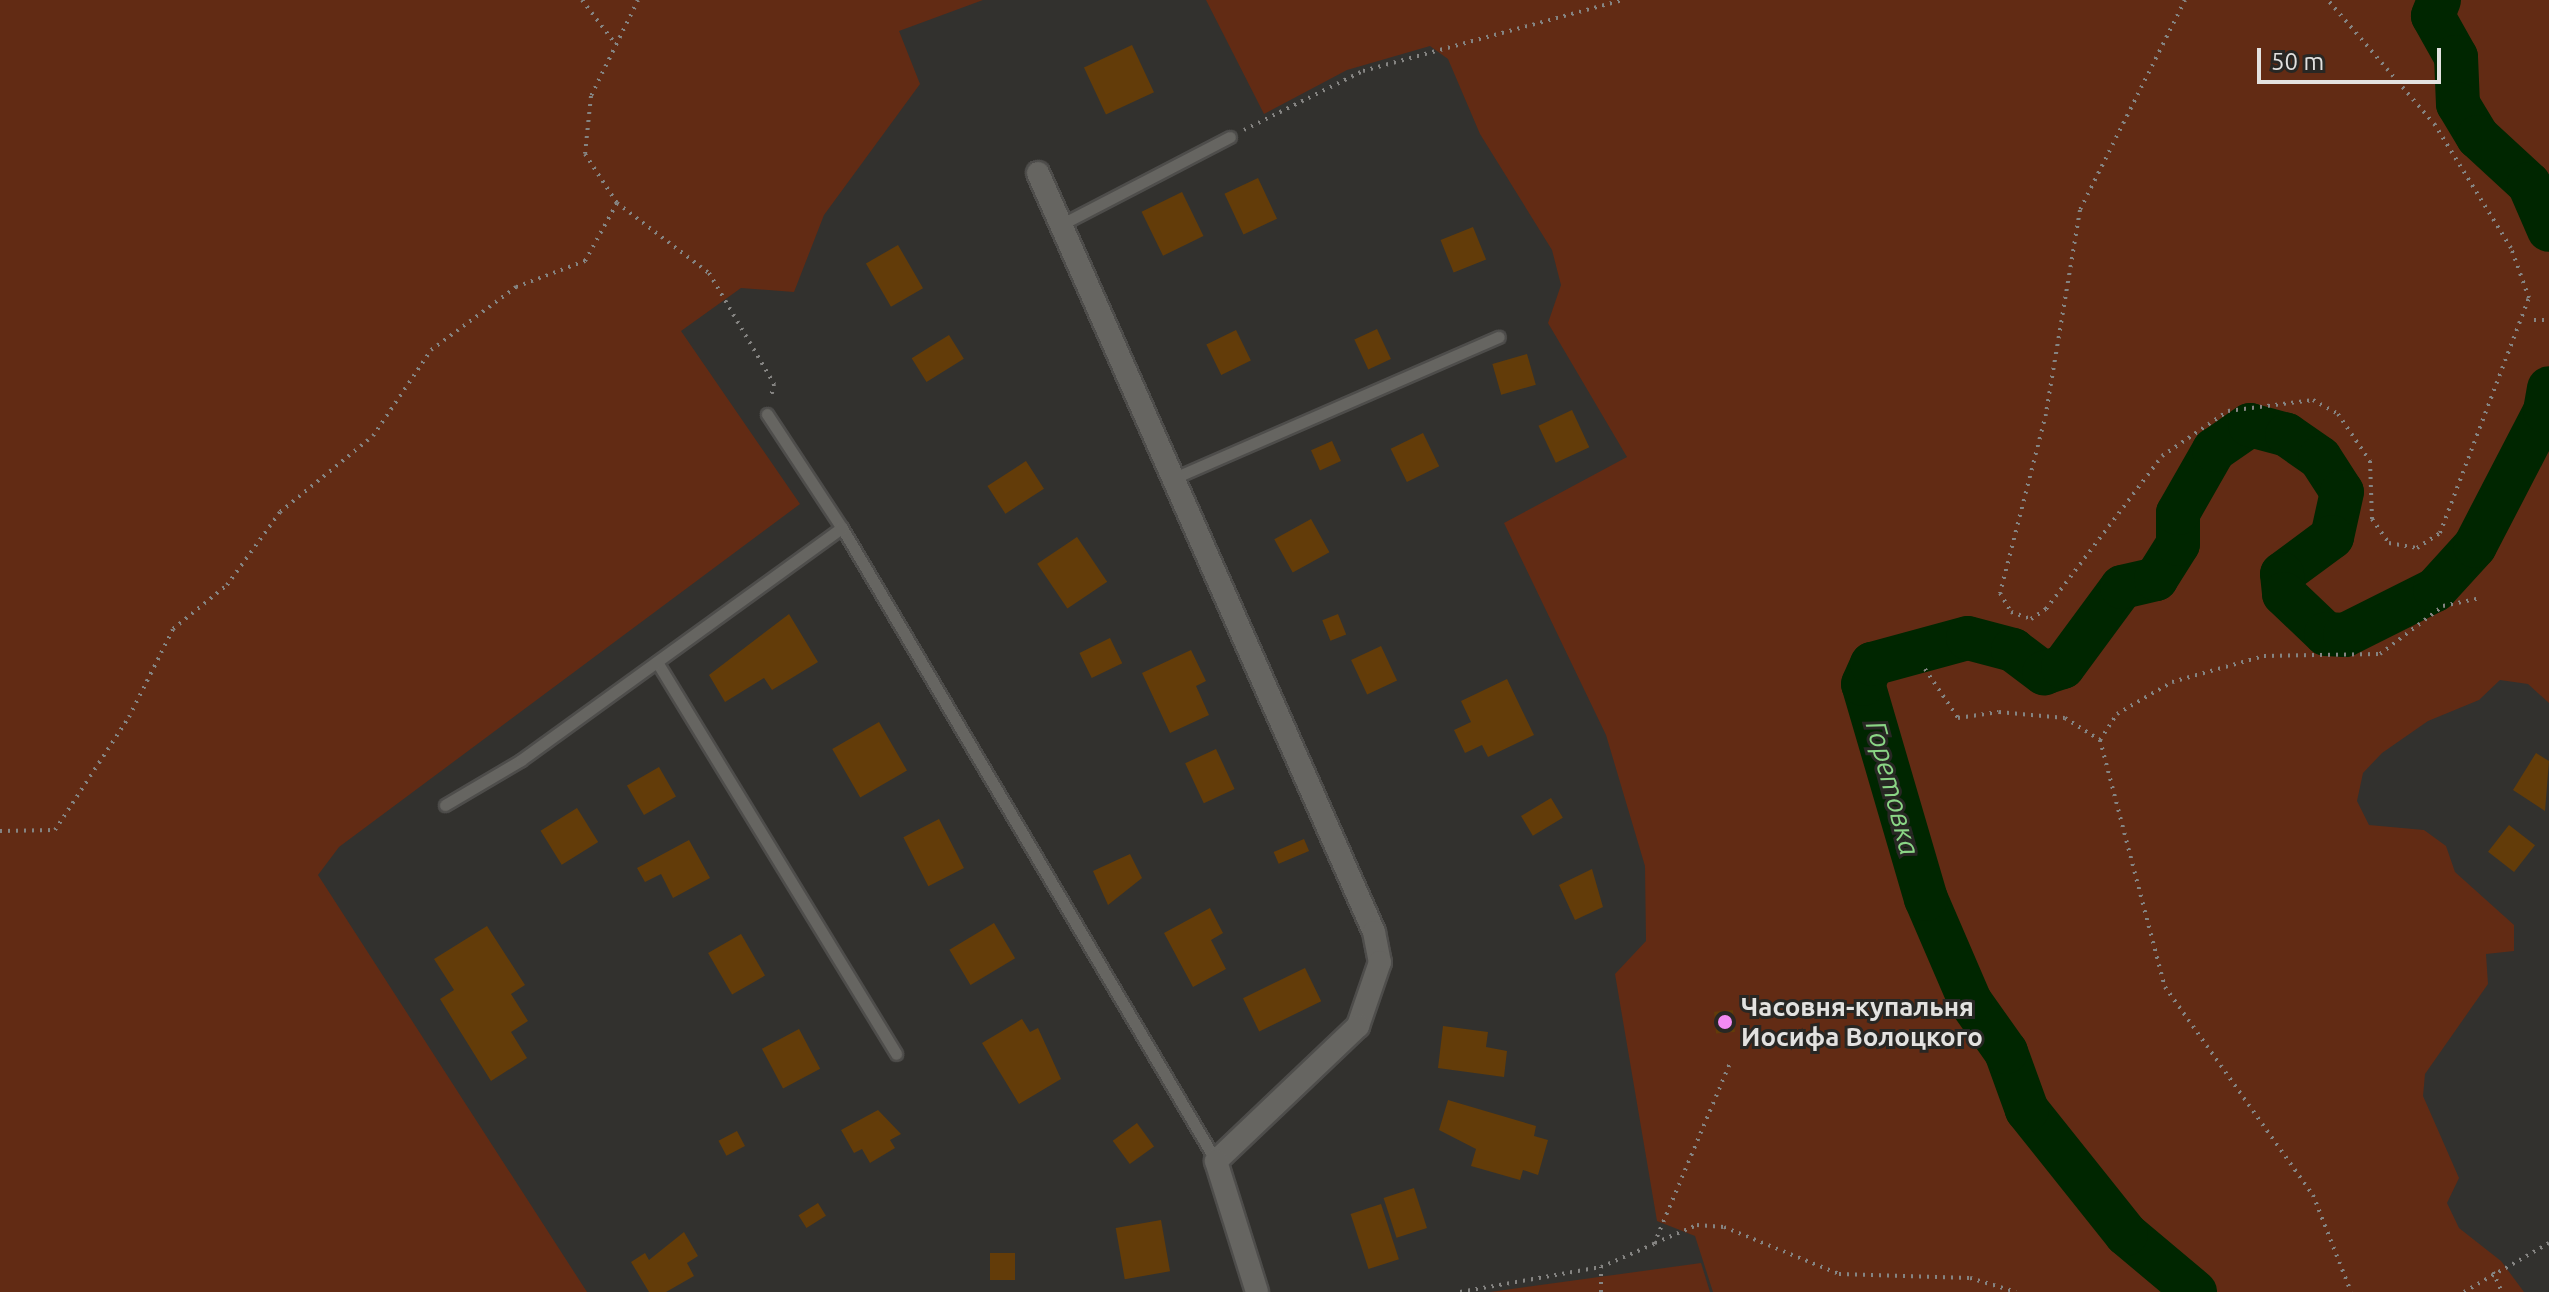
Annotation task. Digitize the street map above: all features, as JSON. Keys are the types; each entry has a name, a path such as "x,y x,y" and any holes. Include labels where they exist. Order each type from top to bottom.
{"street":[{"path":"1038,173 1353,874 1380,962 1372,999 1337,1053 1216,1161 1257,1292"}],"lane":[{"path":"1062,224 1230,137"},
{"path":"1174,478 1499,337"},
{"path":"767,414 842,528 1216,1161"},
{"path":"445,805 657,662 842,528"},
{"path":"657,662 896,1054"}],"path":[{"path":"582,0 614,42"},
{"path":"638,0 614,42 591,96 585,154 617,203 709,273 774,384 767,414"},
{"path":"1230,137 1363,71 1623,0"},
{"path":"2185,0 2080,210 2046,414 2000,593 2011,612 2031,619 2046,609 2162,456 2228,411 2313,400 2338,414 2370,461 2372,519 2389,543 2417,548 2440,533 2529,298 2511,248 2435,125 2328,0"},
{"path":"0,831 55,830 129,717 173,629 227,585 280,512 373,436 431,350 516,287 585,261 617,203"},
{"path":"2534,320 2549,320"},
{"path":"2100,740 2117,714 2172,682 2264,656 2380,654 2443,606 2481,598"},
{"path":"1925,669 1958,718 1999,712 2065,718 2100,740 2165,987 2313,1195 2351,1292"},
{"path":"1654,1244 1730,1063"},
{"path":"1460,1292 1601,1267 1697,1225 1724,1227 1839,1274 1970,1278 2016,1292"},
{"path":"2464,1292 2493,1272 2549,1243"},
{"path":"1601,1267 1601,1292"},
{"path":"2493,1272 2502,1292"}],"shaded area":[{"path":"0,0 983,0 899,31 920,84 824,215 794,292 741,288 681,331 800,504 339,847 318,875 587,1292 0,1292"},
{"path":"1206,0 2549,0 2549,703 2528,684 2500,680 2479,700 2428,721 2382,753 2363,773 2357,801 2369,825 2424,830 2446,846 2455,872 2514,925 2514,951 2486,954 2488,984 2425,1074 2423,1096 2459,1178 2447,1203 2459,1228 2501,1261 2524,1292 1713,1292 1695,1236 1657,1221 1615,974 1646,941 1645,866 1606,735 1504,523 1627,457 1548,323 1561,285 1552,250 1480,134 1448,59 1430,46 1347,70 1264,114"},
{"path":"1701,1263 1710,1292 1490,1292"}],"building":[{"path":"1132,45 1154,92 1106,115 1084,67"},
{"path":"1258,178 1277,219 1243,234 1224,194"},
{"path":"1182,192 1203,236 1163,256 1142,212"},
{"path":"1473,227 1486,259 1454,273 1441,240"},
{"path":"898,245 923,288 891,307 866,264"},
{"path":"1377,329 1391,359 1368,369 1354,340"},
{"path":"1236,330 1251,361 1221,375 1206,344"},
{"path":"949,335 964,359 927,382 912,358"},
{"path":"1527,354 1536,385 1501,395 1492,364"},
{"path":"1572,410 1589,447 1556,463 1538,426"},
{"path":"1423,433 1439,466 1407,482 1391,449"},
{"path":"1332,441 1341,461 1320,470 1311,450"},
{"path":"1026,461 1044,489 1005,514 987,486"},
{"path":"1311,519 1329,552 1293,573 1274,539"},
{"path":"1077,537 1107,582 1067,609 1037,564"},
{"path":"789,614 818,662 772,690 764,678 725,702 709,675"},
{"path":"1338,614 1346,634 1330,641 1322,620"},
{"path":"1110,638 1122,663 1092,678 1079,653"},
{"path":"1381,646 1397,680 1367,694 1351,660"},
{"path":"1191,650 1206,681 1196,686 1209,715 1170,733 1142,673"},
{"path":"1507,679 1534,735 1488,757 1482,745 1465,753 1454,730 1471,722 1461,701"},
{"path":"879,722 907,770 860,797 832,749"},
{"path":"1216,749 1235,789 1204,803 1185,763"},
{"path":"2536,753 2549,761 2545,811 2513,790"},
{"path":"659,767 676,796 644,815 627,786"},
{"path":"1551,798 1563,818 1533,836 1521,816"},
{"path":"577,808 598,842 562,865 541,831"},
{"path":"939,819 964,868 928,886 903,837"},
{"path":"2509,825 2535,845 2514,872 2488,852"},
{"path":"1304,839 1309,851 1279,864 1274,852"},
{"path":"689,840 710,878 673,898 661,874 645,882 637,868"},
{"path":"1130,854 1142,878 1108,905 1093,871"},
{"path":"1592,869 1603,907 1575,920 1559,885"},
{"path":"1210,908 1223,933 1211,940 1226,969 1193,987 1164,933"},
{"path":"994,923 1015,958 971,985 949,950"},
{"path":"487,926 525,985 511,994 528,1021 511,1032 527,1058 491,1081 440,999 454,990 434,959"},
{"path":"741,934 765,976 732,995 708,953"},
{"path":"1305,968 1321,1001 1259,1032 1243,998"},
{"name":"Часовня-купальня Иосифа Волоцкого","path":"1733,1010 1735,1032 1716,1034 1714,1012"},
{"path":"1022,1019 1030,1032 1038,1028 1061,1079 1019,1104 982,1043"},
{"path":"1443,1026 1488,1032 1486,1047 1507,1051 1504,1077 1438,1068"},
{"path":"799,1029 820,1069 783,1088 762,1049"},
{"path":"1448,1100 1536,1126 1534,1136 1548,1140 1538,1175 1523,1170 1520,1180 1471,1166 1476,1149 1439,1130"},
{"path":"878,1110 901,1134 890,1140 895,1148 870,1163 862,1149 854,1153 841,1130"},
{"path":"1137,1123 1154,1146 1130,1164 1113,1141"},
{"path":"737,1131 745,1146 726,1156 718,1141"},
{"path":"1414,1188 1427,1228 1397,1238 1384,1198"},
{"path":"818,1203 826,1216 806,1228 798,1215"},
{"path":"1381,1204 1399,1259 1368,1269 1351,1214"},
{"path":"1161,1220 1170,1271 1125,1279 1116,1228"},
{"path":"684,1232 698,1256 687,1263 694,1276 666,1292 649,1292 631,1262 645,1253 649,1260"},
{"path":"990,1253 1015,1253 1015,1280 990,1280"}],"waterway":[{"name":"Горетовка","path":"2439,0 2433,16 2456,57 2458,104 2478,137 2529,184 2549,230"},
{"name":"Горетовка","path":"2195,1292 2126,1234 2027,1110 2006,1052 1970,1001 1926,899 1863,684 1872,664 1968,638 2013,650 2044,673 2063,667 2122,587 2156,579 2178,544 2178,513 2214,450 2250,425 2287,435 2320,458 2342,492 2332,537 2282,574 2284,594 2326,634 2345,635 2435,590 2475,546 2545,411 2549,388"}],"place":[{"name":"Часовня-купальня Иосифа Волоцкого","path":"1725,1022"}]}
